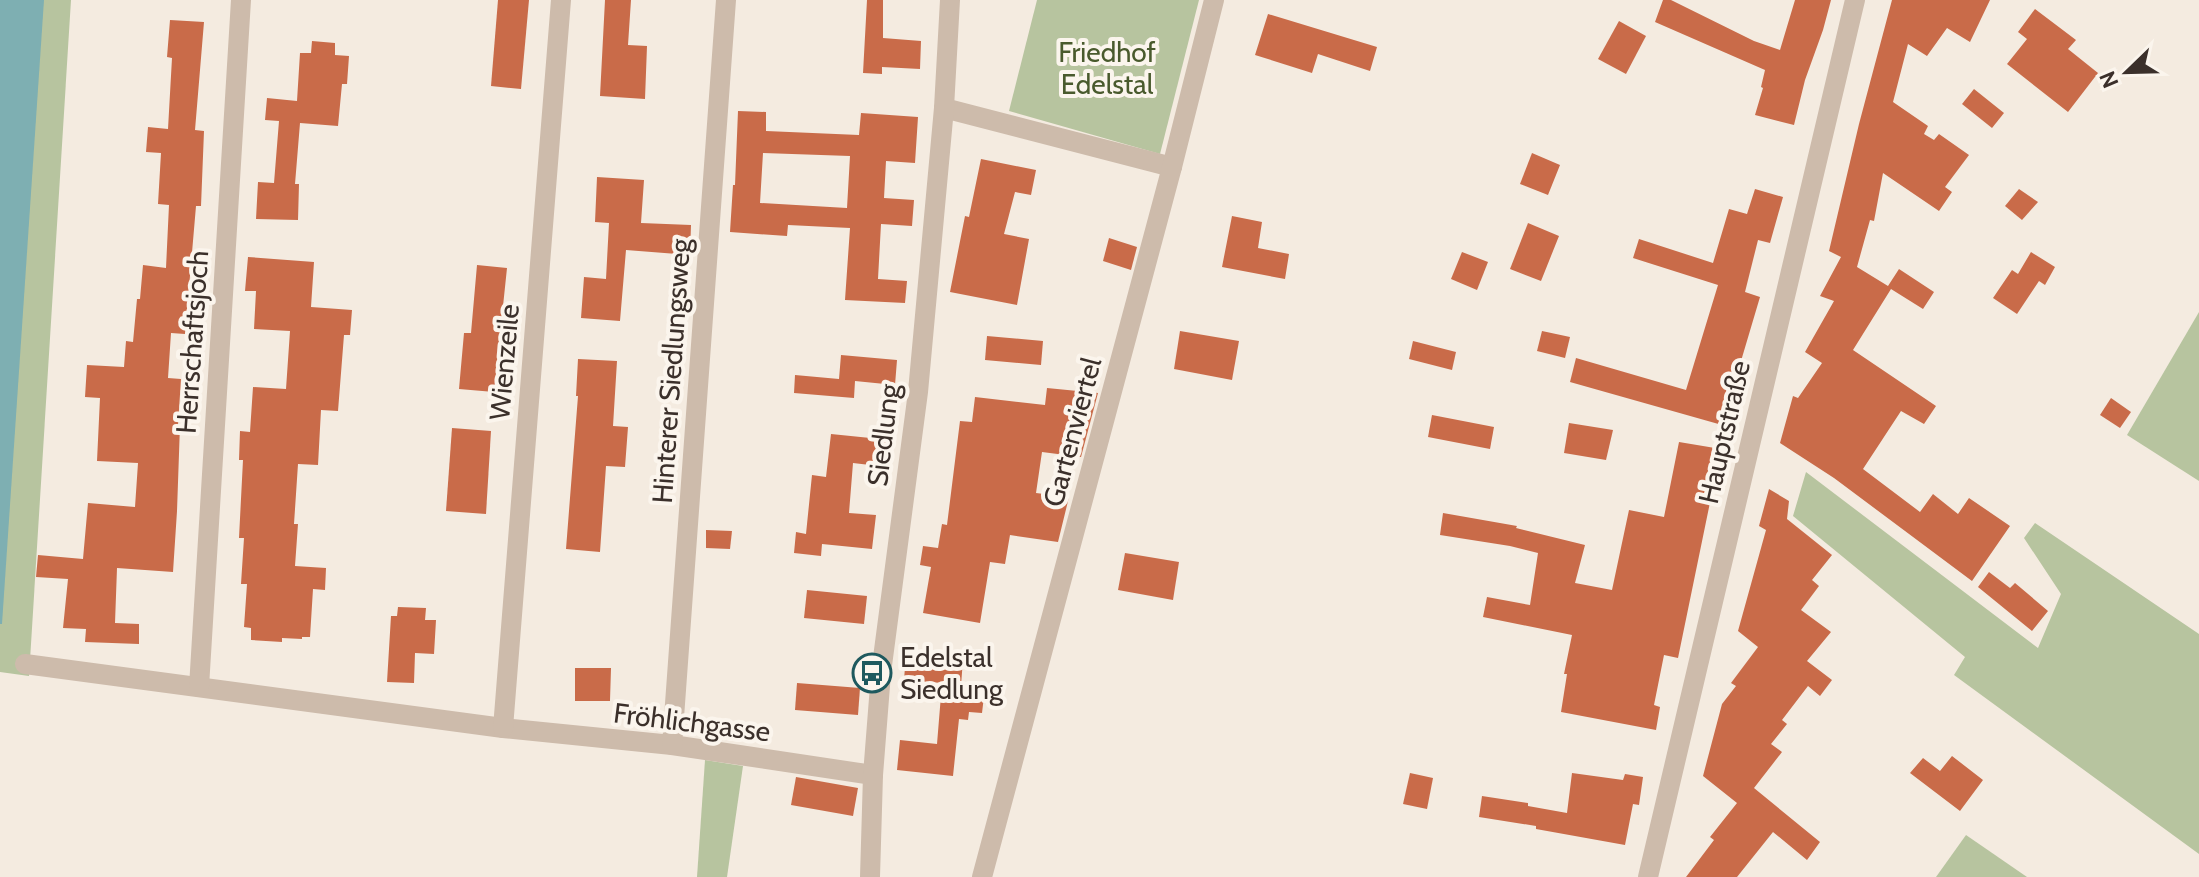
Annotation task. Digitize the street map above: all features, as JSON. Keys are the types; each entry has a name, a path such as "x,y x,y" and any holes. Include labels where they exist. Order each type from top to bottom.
{"street":[{"name":"Herrschaftsjoch","path":"199,687 241,0"},
{"name":"Wienzeile","path":"503,728 561,0"},
{"name":"Hinterer Siedlungsweg","path":"672,745 726,0"},
{"name":"Siedlung","path":"870,877 873,775 881,673 918,392 944,108 950,0"},
{"name":"Gartenviertel","path":"982,877 1214,0"},
{"name":"Hauptstraße","path":"1648,877 1855,0"},
{"path":"944,108 1172,167"},
{"name":"Fröhlichgasse","path":"25,664 503,728 672,745 873,775"}],"green space":[{"path":"0,0 71,0 29,676 0,672"},
{"name":"Friedhof Edelstal","path":"1037,0 1199,0 1160,154 1009,111"},
{"path":"2199,312 2199,481 2127,435"},
{"path":"1806,472 2038,648 2061,594 2024,538 2035,523 2199,634 2199,854 1954,675 1965,657 1793,516"},
{"path":"705,760 743,766 727,877 697,877"},
{"path":"1966,835 2027,877 1936,877"}],"water":[{"path":"0,0 44,0 2,624 0,624"}],"building":[{"path":"498,0 529,0 521,89 491,86"},
{"path":"605,0 631,0 628,45 647,46 645,99 600,96"},
{"path":"867,0 883,0 883,38 921,41 920,69 882,67 882,74 863,73"},
{"path":"1663,0 1671,0 1754,41 1780,50 1795,0 1831,0 1794,125 1755,115 1765,70 1655,22"},
{"path":"1892,0 1990,0 1970,42 1947,28 1927,56 1908,44 1893,102 1928,126 1924,134 1934,140 1939,134 1969,155 1945,187 1952,192 1939,211 1883,173 1874,221 1870,220 1857,267 1888,286 1899,269 1934,292 1923,309 1891,289 1853,350 1936,406 1924,424 1901,411 1863,469 1920,512 1933,494 1958,514 1969,498 2010,526 1972,581 1834,478 1780,443 1793,396 1798,398 1822,363 1805,352 1834,301 1820,296 1841,257 1829,251"},
{"path":"2035,9 2076,40 2068,49 2098,73 2068,112 2007,64 2027,39 2018,32"},
{"path":"1268,14 1377,47 1370,71 1318,54 1312,73 1255,55"},
{"path":"170,20 204,22 195,130 204,131 201,206 196,206 185,334 171,333 168,378 181,379 173,572 117,568 115,623 139,624 139,644 85,642 86,629 63,628 68,579 36,577 38,555 83,559 88,503 135,507 138,463 97,461 100,398 85,397 87,365 124,367 126,341 133,342 143,265 166,268 169,205 158,204 161,153 146,152 148,127 168,129 172,58 167,57"},
{"path":"1619,21 1646,36 1626,74 1598,59"},
{"path":"312,41 335,43 335,55 349,56 347,84 342,84 338,126 300,123 295,184 299,184 298,220 256,219 258,182 274,183 279,121 265,120 267,98 297,101 300,53 311,53"},
{"path":"1974,89 2004,113 1992,128 1962,104"},
{"path":"738,111 766,112 766,131 859,135 861,113 918,117 915,163 886,161 884,198 914,200 912,226 881,224 878,279 907,281 905,303 845,300 850,228 788,225 787,236 730,232","holes":["763,153 850,156 847,208 760,203"]},
{"path":"1532,153 1560,165 1548,195 1520,184"},
{"path":"981,159 1036,170 1031,195 1015,192 1004,234 1029,239 1017,305 950,292 965,216 969,217"},
{"path":"597,177 644,180 641,223 691,225 690,255 626,250 620,321 581,318 584,277 606,279 609,223 595,222"},
{"path":"1755,189 1783,197 1770,243 1758,240 1745,292 1760,297 1722,425 1570,382 1576,358 1686,390 1718,285 1633,258 1639,239 1713,263 1729,209 1747,214"},
{"path":"2019,189 2038,202 2022,220 2005,206"},
{"path":"1232,216 1262,222 1258,248 1289,254 1285,279 1222,267"},
{"path":"1528,223 1559,236 1541,281 1510,269"},
{"path":"1109,238 1137,247 1131,270 1103,261"},
{"path":"1462,252 1488,262 1477,290 1451,279"},
{"path":"2031,252 2055,267 2045,285 2039,281 2017,314 1993,298 2012,270 2018,274"},
{"path":"248,257 314,262 311,307 352,310 350,335 344,335 338,411 321,410 318,465 298,464 295,566 326,568 325,590 313,589 310,637 282,638 282,642 251,640 251,628 244,627 247,584 241,584 244,538 239,538 243,460 239,460 240,431 250,432 253,387 286,389 290,331 254,329 256,291 245,291"},
{"path":"477,265 507,268 494,392 459,389 464,333 471,333"},
{"path":"1180,331 1239,341 1232,380 1174,369"},
{"path":"1542,331 1570,337 1565,358 1537,351"},
{"path":"987,336 1043,341 1041,365 985,360"},
{"path":"1413,341 1456,352 1452,370 1409,359"},
{"path":"841,355 897,360 895,385 855,381 854,398 794,393 795,375 839,379"},
{"path":"578,359 617,361 613,426 628,427 625,467 606,466 600,552 566,549"},
{"path":"1047,388 1098,393 1081,457 1042,452 1036,493 1069,497 1058,542 1010,535 1005,564 990,562 980,623 923,613 931,567 920,565 923,546 938,548 942,524 947,525 960,421 972,422 975,397 1045,405"},
{"path":"2111,398 2131,412 2120,428 2100,415"},
{"path":"1432,415 1494,427 1490,449 1428,437"},
{"path":"1569,423 1613,430 1606,460 1564,453"},
{"path":"452,428 491,431 486,514 446,511"},
{"path":"831,434 890,440 887,467 853,463 849,513 876,515 872,549 822,544 821,556 794,553 796,532 806,534 812,475 826,477"},
{"path":"1679,442 1721,449 1678,658 1664,655 1654,705 1660,707 1656,730 1561,712 1567,674 1564,674 1572,635 1483,617 1487,597 1530,605 1538,553 1440,535 1443,513 1517,526 1585,545 1575,583 1612,590 1629,510 1664,517"},
{"path":"1769,489 1789,501 1787,519 1832,555 1812,580 1819,586 1801,610 1831,632 1807,661 1832,680 1820,696 1808,686 1782,720 1787,724 1771,744 1782,752 1754,788 1820,842 1807,860 1773,832 1737,877 1686,877 1714,840 1710,837 1737,803 1703,776 1722,704 1736,686 1731,683 1758,647 1738,631 1766,530 1759,526"},
{"path":"706,530 732,531 730,549 706,548"},
{"path":"1125,553 1179,562 1173,600 1118,590"},
{"path":"1989,572 2010,588 2015,583 2048,611 2032,631 1978,587"},
{"path":"807,590 867,596 864,624 804,618"},
{"path":"398,607 426,608 425,620 436,620 434,654 415,653 414,683 387,682 391,616 397,616"},
{"path":"906,654 963,659 961,686 985,688 982,713 969,712 968,720 959,719 953,776 897,770 900,740 937,744 942,683 904,680"},
{"path":"575,668 611,668 610,701 575,701"},
{"path":"797,683 860,688 858,715 795,710"},
{"path":"1952,756 1983,780 1960,811 1910,773 1923,758 1940,771"},
{"path":"1410,773 1433,778 1427,809 1403,804"},
{"path":"1572,773 1623,780 1625,774 1643,777 1639,805 1633,804 1625,845 1479,817 1482,796 1567,813"},
{"path":"796,777 858,788 853,816 791,805"}],"place":[{"name":"Edelstal Siedlung","path":"872,673"}]}
